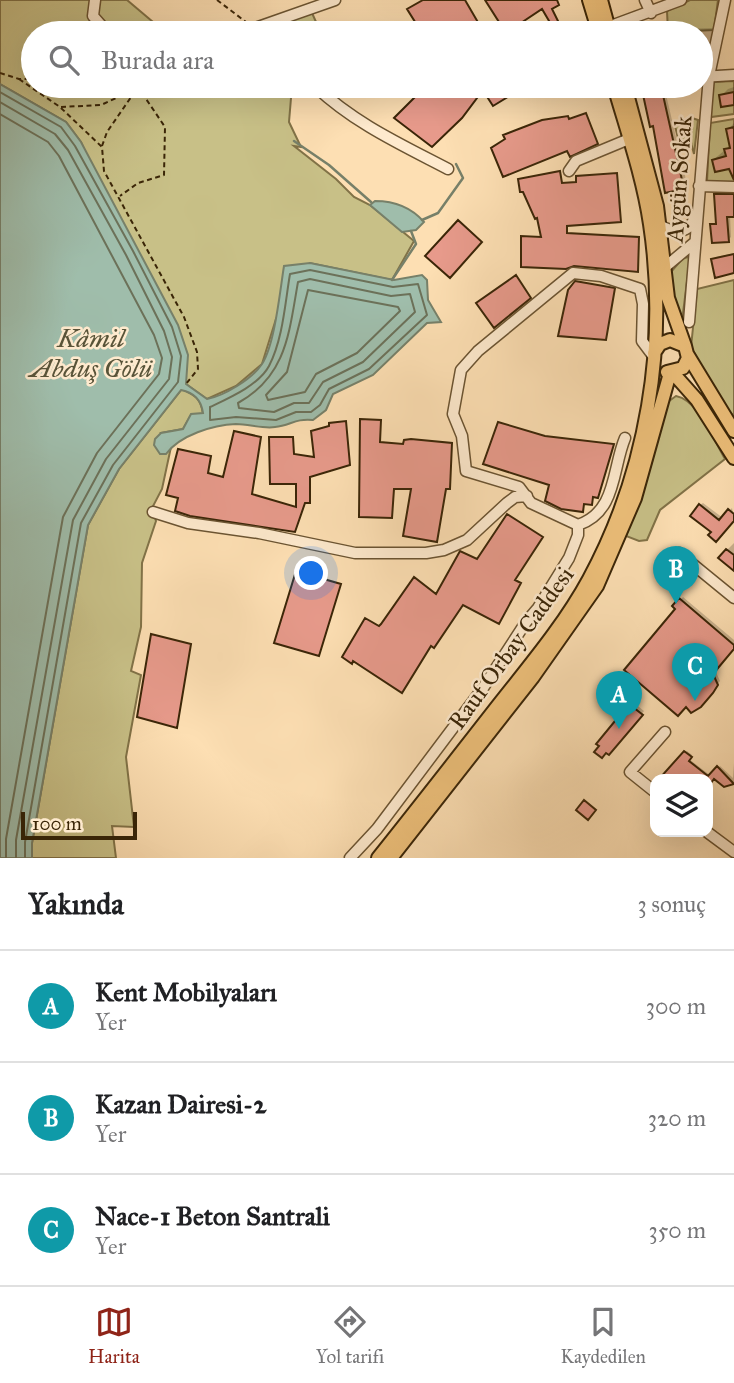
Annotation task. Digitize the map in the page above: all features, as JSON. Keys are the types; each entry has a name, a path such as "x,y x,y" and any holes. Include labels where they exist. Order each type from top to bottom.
{"main road":[{"path":"589,0 601,21"},
{"path":"601,0 604,21"},
{"name":"Rauf Orbay Caddesi","path":"378,858 536,658 590,577 633,472 646,415 654,356 656,301 652,242 645,197 617,98"},
{"path":"628,98 661,226 670,309 686,350 734,432"},
{"path":"686,350 670,340 660,344 654,356 659,368 671,373 694,397 734,458"},
{"name":"Rauf Orbay Caddesi","path":"391,858 541,667 597,586 635,498 671,373 683,368 686,350"},
{"path":"663,396 678,389 694,397"}],"street":[{"path":"94,0 93,16 97,21"},
{"path":"281,21 335,0"},
{"path":"645,0 651,13"},
{"path":"631,21 681,0"},
{"name":"Aygün Sokak","path":"713,45 724,0"},
{"path":"713,76 734,75"},
{"path":"328,98 367,127 448,169"},
{"name":"Aygün Sokak","path":"689,322 704,98"},
{"path":"569,172 576,161 629,139"},
{"path":"699,186 734,187"},
{"path":"661,226 673,233 682,232 695,217"},
{"path":"664,268 696,240"},
{"path":"578,525 531,503 519,487 466,471 454,405 461,370 478,351 573,273 601,276 640,289 643,304 642,341 654,356"},
{"path":"578,525 593,518 611,495 625,438"},
{"path":"153,512 188,523 268,535 355,553 426,552 444,550 467,540 515,497 527,496"},
{"path":"350,858 377,829 483,688 538,608 569,558 578,535 578,525"},
{"path":"679,552 734,598"},
{"path":"650,788 630,772 665,732"},
{"path":"713,836 734,852"}],"path":[{"path":"217,0 226,9 235,11 249,21"},
{"path":"86,21 93,16"},
{"path":"0,73 19,79"},
{"path":"47,98 102,147"},
{"path":"60,107 101,105 116,98"},
{"path":"132,98 107,132 102,147 104,171 184,317 197,352 198,369 186,384"},
{"path":"120,197 138,183 164,175 165,127 147,98"}],"shaded area":[{"path":"0,0 127,0 152,21 21,21 21,96 0,84"},
{"path":"690,0 718,0 714,30 713,21 667,21 667,11"},
{"path":"312,13 316,21 288,21"},
{"path":"734,81 734,114 711,117 713,82"},
{"path":"24,98 291,98 289,122 301,147 294,146 354,197 370,205 414,241 392,280 310,263 276,319 262,364 236,386 207,399 186,384 81,142 66,122"},
{"path":"692,118 698,120 694,154 690,139 679,142 674,122"},
{"path":"734,119 734,183 707,181 710,123"},
{"path":"690,257 681,329 674,308 670,273 683,258"},
{"path":"734,280 734,416 725,408 691,347 697,289"},
{"path":"182,389 197,398 203,414 191,415 183,429 161,433 171,447 162,489 152,508 156,521 142,563 141,627 131,671 141,675 126,757 134,827 112,826 116,858 32,858 32,843 88,525 119,469"},
{"path":"676,396 684,399 699,413 725,459 660,510 647,540 639,541 626,536 652,462 665,404"}],"water":[{"name":"Kâmil Abduş Gölü","path":"0,84 66,122 81,142 178,325 188,355 186,384 207,399 237,386 262,364 274,331 284,266 310,263 394,280 422,275 427,280 428,300 441,322 427,323 373,375 333,394 326,410 313,420 270,427 236,424 217,426 188,436 166,454 160,454 154,445 155,439 161,433 183,429 191,414 203,413 196,397 181,390 119,469 88,525 32,843 32,858 0,858"},
{"path":"375,201 402,206 414,212 424,222 416,230 402,232 370,205"}],"building":[{"path":"423,0 465,0 477,21 414,21 407,9"},
{"path":"485,0 557,0 559,5 552,9 558,21 549,21 542,9 524,21 498,21"},
{"path":"734,92 734,105 721,107 719,95"},
{"path":"414,98 477,98 462,118 432,147 394,118"},
{"path":"488,98 506,98 493,106"},
{"path":"644,98 664,98 684,189 665,193 653,126 650,127"},
{"path":"586,113 598,144 570,157 567,151 503,177 491,148 505,139 503,135 542,120 568,116 569,119"},
{"path":"734,127 734,180 729,169 715,172 712,160 726,156 724,149 730,148 726,129"},
{"path":"560,171 562,183 576,182 576,176 617,173 621,222 567,226 567,233 639,237 638,272 574,266 566,269 521,267 521,236 541,237 537,218 535,219 523,192 520,192 518,179"},
{"path":"714,194 734,194 734,217 727,217 729,242 712,243 710,224 716,224"},
{"path":"458,220 482,242 450,278 425,256"},
{"path":"734,254 734,273 715,278 711,259"},
{"path":"516,275 531,298 494,328 476,303"},
{"path":"575,281 615,288 606,340 558,336 568,290"},
{"path":"360,419 381,420 380,442 403,444 404,440 411,439 452,443 450,489 446,489 437,542 403,536 411,489 394,489 392,518 359,517"},
{"path":"346,421 350,465 310,477 310,503 305,503 295,532 190,516 175,511 178,498 166,495 178,449 211,456 208,473 223,477 234,431 261,437 252,494 296,507 296,484 270,484 269,437 293,437 294,454 314,457 311,431 329,426 329,423"},
{"path":"498,422 545,436 614,444 598,498 593,497 592,505 584,504 583,512 561,509 545,501 549,485 483,464"},
{"path":"699,504 719,520 728,509 734,514 734,521 716,542 708,535 711,532 690,516"},
{"path":"507,514 543,537 515,580 521,583 499,624 463,605 434,648 431,646 402,693 353,661 352,664 342,657 365,618 379,626 414,577 436,594 460,551 477,559"},
{"path":"726,549 734,555 734,571 718,558"},
{"path":"296,571 341,584 319,656 274,643"},
{"path":"679,598 734,645 734,649 713,674 718,685 713,693 701,707 691,713 686,707 678,716 624,670 675,609 672,606"},
{"path":"151,634 191,644 177,728 137,717"},
{"path":"629,704 643,715 609,755 606,753 602,758 594,752 599,746 596,744"},
{"path":"684,751 692,757 689,761 705,774 663,774"},
{"path":"717,766 734,784 724,787 714,779 713,774 710,774"},
{"path":"584,800 596,810 588,820 576,810"}],"waterway":[{"path":"294,141 329,165 371,202"},
{"path":"422,220 438,213 463,178 456,164"},
{"path":"392,280 416,244 411,231"}],"place":[{"name":"Kazan Dairesi-2","path":"676,604"},
{"name":"Nace-1 Beton Santrali","path":"695,701"},
{"name":"Kent Mobilyaları","path":"619,729"}]}
